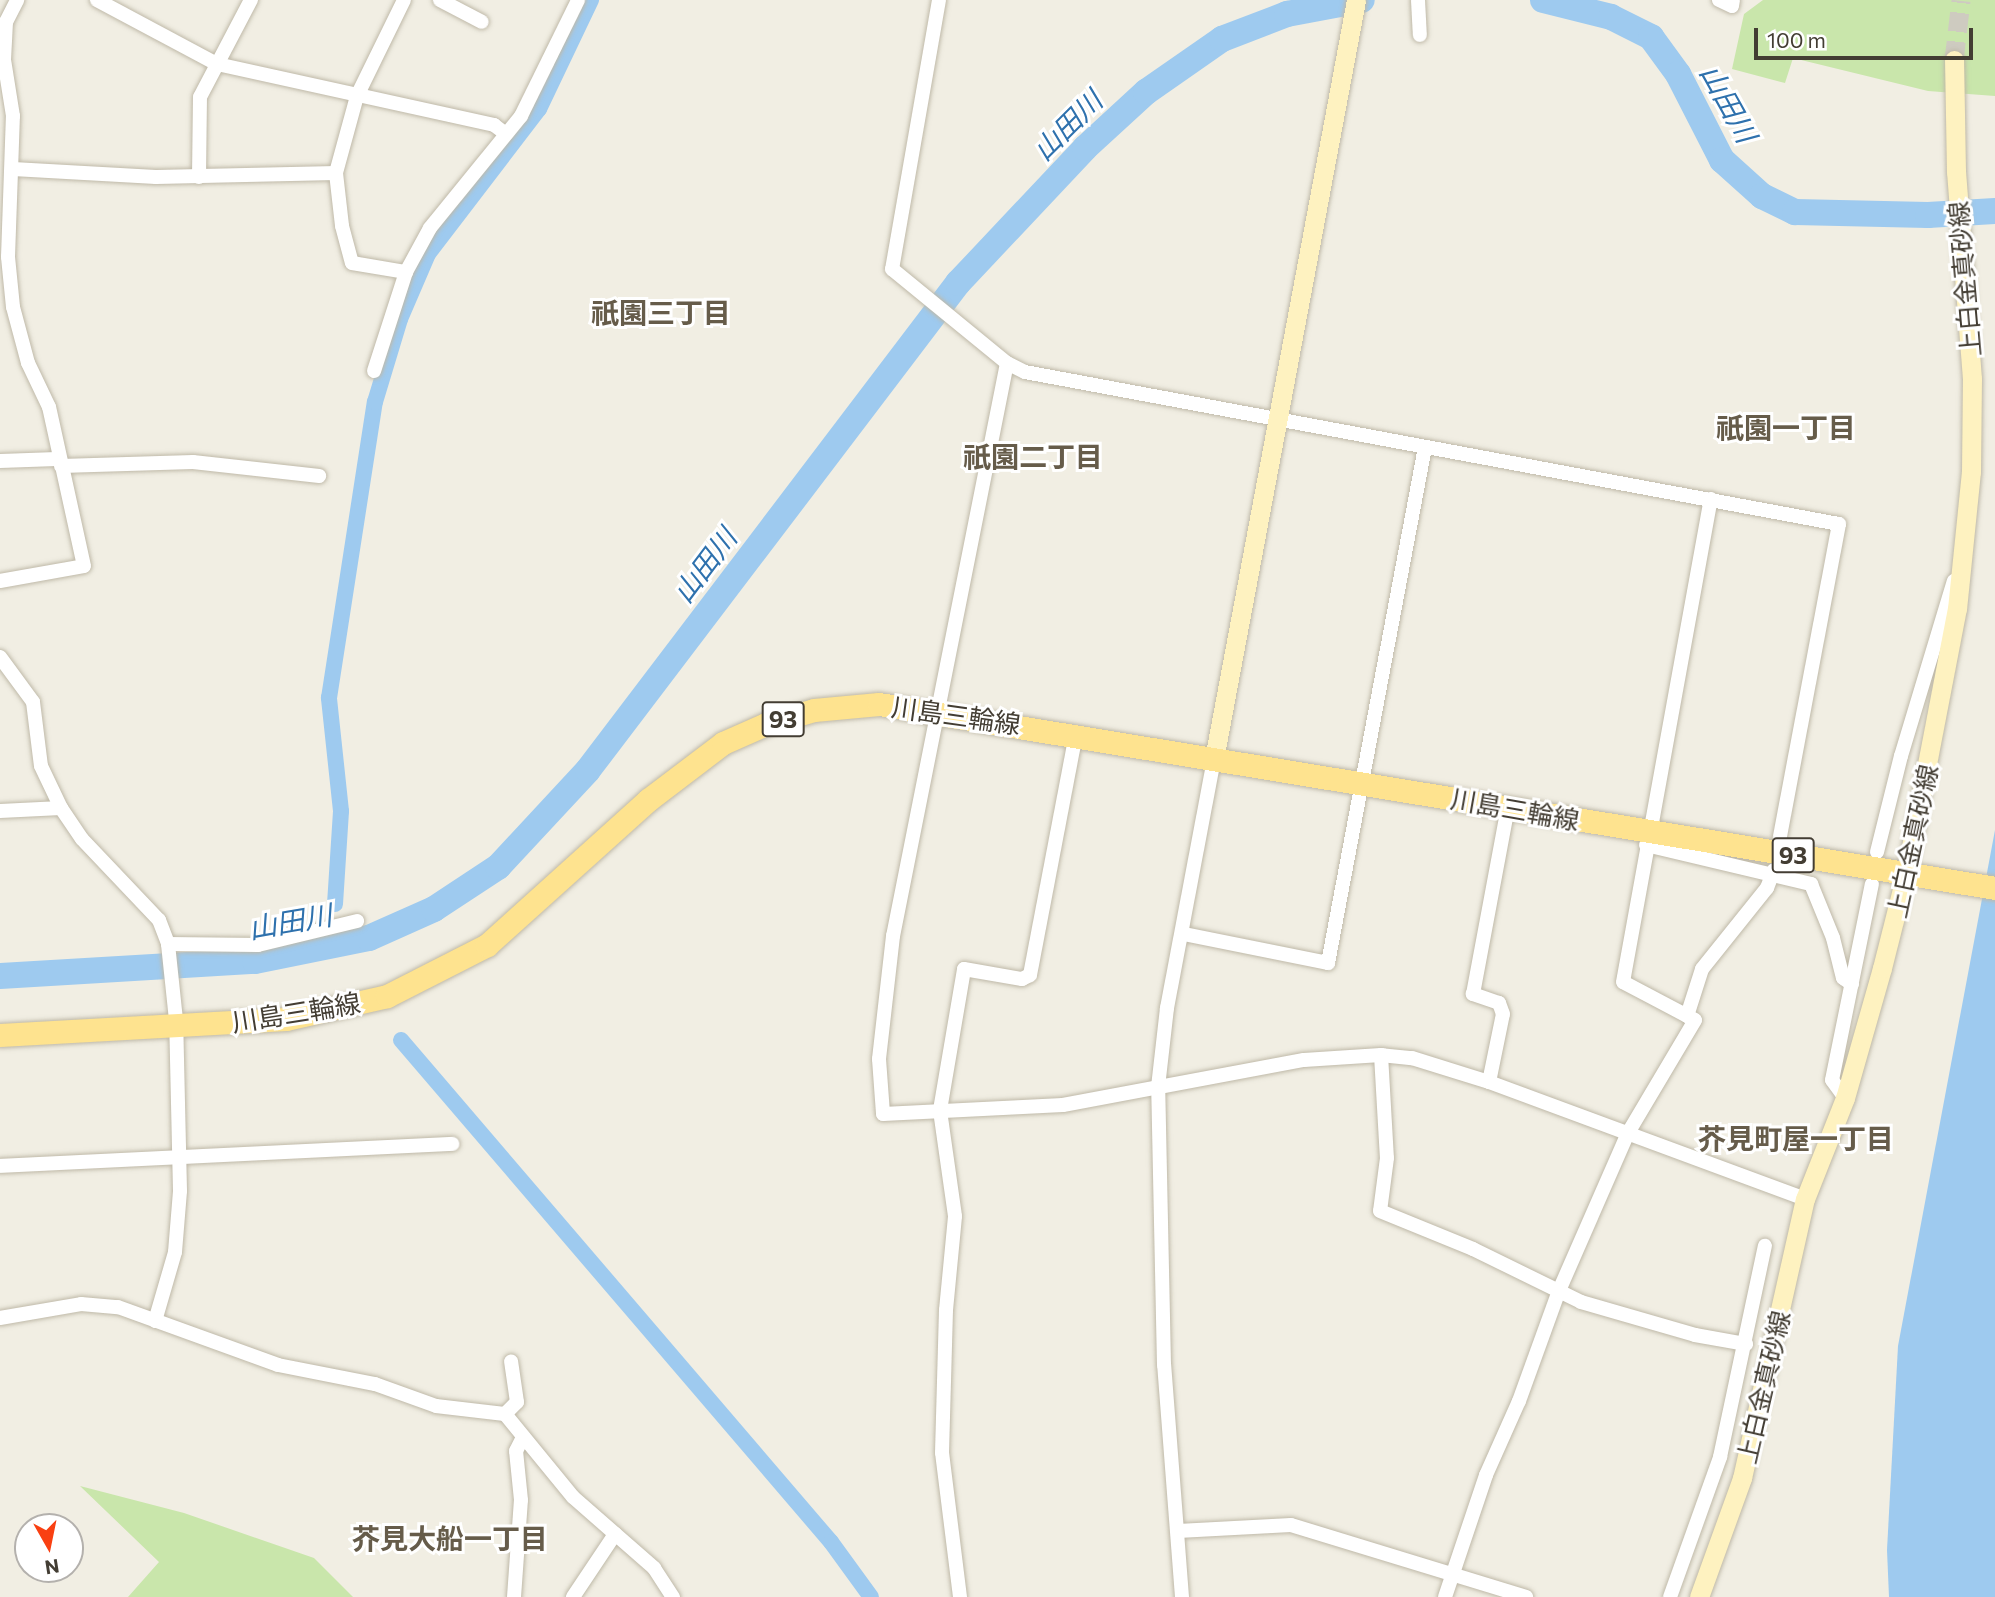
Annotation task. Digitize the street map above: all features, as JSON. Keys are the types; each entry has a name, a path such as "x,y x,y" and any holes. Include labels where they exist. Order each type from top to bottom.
{"main road":[{"path":"1214,759 1280,419 1356,0"},
{"name":"上白金真砂線","path":"1699,1597 1742,1478 1805,1199 1845,1098 1906,873 1957,609 1966,536 1972,379 1955,172 1954,60"},
{"name":"川島三輪線","path":"0,1035 176,1023 286,1019 341,1010 438,974 487,945 526,914 691,765 723,743 766,724 814,710 879,704 937,710 1508,807 1648,839 1906,873 1995,888"}],"street":[{"path":"0,581 84,566 49,407 28,363 13,307 5,214 13,169 13,116 2,50 6,22 18,0"},
{"path":"97,0 217,64 494,125 506,134"},
{"path":"199,177 200,97 251,0"},
{"path":"440,0 482,22"},
{"path":"374,371 406,272 430,228 521,116 578,0"},
{"path":"939,0 891,257 892,270 1007,363 1025,372 1839,524 1780,836"},
{"path":"1418,0 1419,28"},
{"path":"1719,0 1732,6 1733,0"},
{"path":"401,1 357,96 336,173 342,226 352,263 406,272"},
{"path":"13,169 199,177 336,173"},
{"path":"1007,363 893,936 879,1059 883,1114 1063,1105 1304,1060 1381,1055 1412,1058 1489,1082 1805,1199"},
{"path":"1184,934 1328,963 1364,783 1424,447"},
{"path":"0,461 193,462 319,476"},
{"path":"1445,1597 1558,1293 1628,1133 1695,1020 1623,982 1711,499"},
{"path":"1877,852 1966,536"},
{"path":"0,657 33,702 41,766 61,808 82,839 159,920 170,948 176,1023 180,1157 175,1252 155,1321"},
{"path":"960,1597 943,1453 946,1310 955,1216 940,1111 964,969 1022,979 1030,975 1076,734"},
{"path":"1182,1597 1164,1365 1158,1087 1167,1007 1184,934 1214,759"},
{"path":"1489,1082 1503,1014 1499,1003 1473,994 1508,807"},
{"path":"0,811 61,808"},
{"path":"1648,839 1811,884 1833,938 1843,978 1852,984"},
{"path":"1687,1016 1702,969 1774,873"},
{"path":"1845,1098 1832,1080 1871,884"},
{"path":"170,948 258,945 357,921"},
{"path":"1381,1055 1387,1158 1380,1211 1473,1248 1558,1293 1646,1322 1746,1344"},
{"path":"0,1166 452,1144"},
{"path":"1670,1597 1720,1457 1765,1246"},
{"path":"0,1318 81,1304 118,1307 278,1365 375,1384 436,1406 505,1414 573,1497 654,1568 673,1597"},
{"path":"505,1414 517,1402 511,1361"},
{"path":"514,1597 521,1500 516,1451 523,1437"},
{"path":"1178,1531 1291,1525 1451,1577 1526,1597"},
{"path":"573,1597 615,1534"}],"green space":[{"path":"1763,0 1995,0 1995,96 1928,91 1793,58 1785,83 1732,69 1744,14"},
{"path":"80,1486 184,1513 314,1558 353,1597 128,1597 159,1562"}],"water":[{"path":"1995,830 1995,1597 1889,1597 1887,1550 1898,1346"}],"waterway":[{"path":"335,904 341,811 329,698 375,402 400,319 428,254 539,109 591,0"},
{"name":"山田川","path":"0,976 255,961 369,938 434,909 498,867 588,770 958,283 1085,148 1146,92 1222,39 1287,14 1362,0"},
{"name":"山田川","path":"1543,0 1611,17 1651,37 1678,74 1722,160 1762,196 1795,212 1928,215 1995,211"},
{"path":"401,1040 831,1542 871,1597"}],"tunnel":[{"path":"1954,60 1961,0"}],"district":[{"name":"祇園三丁目","path":"661,312"},
{"name":"祇園一丁目","path":"1786,427"},
{"name":"祇園二丁目","path":"1033,456"},
{"name":"芥見町屋一丁目","path":"1796,1138"},
{"name":"芥見大船一丁目","path":"450,1538"}]}
